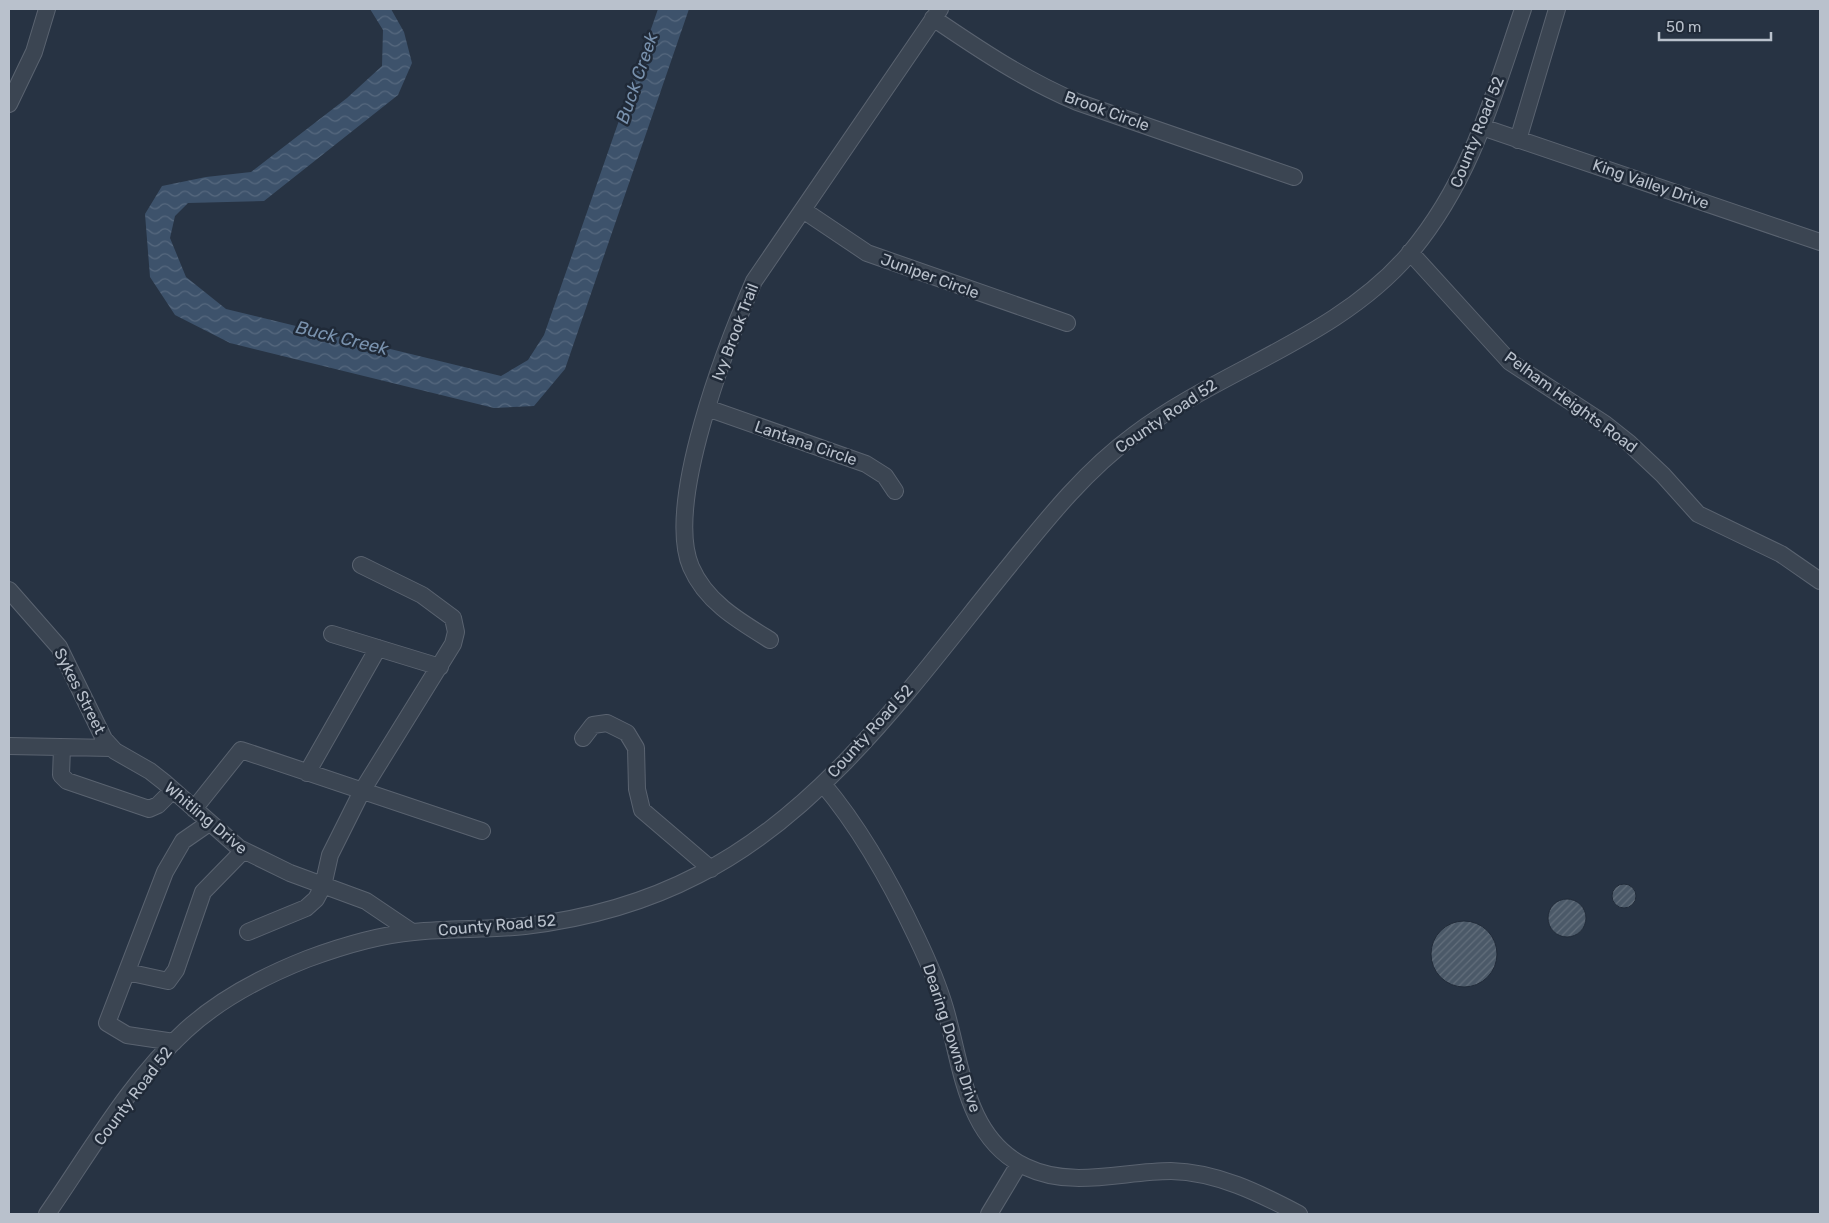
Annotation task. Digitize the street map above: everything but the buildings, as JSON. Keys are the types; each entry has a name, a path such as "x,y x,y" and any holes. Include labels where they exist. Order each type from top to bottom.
{"street":[{"path":"9,104 34,52 47,9"},
{"name":"County Road 52","path":"47,1214 147,1072 174,1042 214,1008 240,990 284,968 334,949 382,936 412,932 522,926 566,920 644,899 711,869 770,831 823,784 894,705 1045,521 1092,470 1133,435 1194,394 1297,341 1346,310 1396,269 1432,225 1458,185 1482,127 1523,9"},
{"path":"1518,140 1557,9"},
{"name":"Brook Circle","path":"936,13 985,53 1050,90 1077,102 1294,177"},
{"name":"Ivy Brook Trail","path":"770,640 725,610 711,597 700,584 685,551 683,520 686,495 707,408 754,281 936,13"},
{"name":"King Valley Drive","path":"1482,127 1667,188 1820,242"},
{"name":"Juniper Circle","path":"802,210 867,253 1067,323"},
{"name":"Pelham Heights Road","path":"1410,252 1510,362 1605,424 1630,443 1663,475 1698,514 1781,554 1820,581"},
{"name":"Lantana Circle","path":"707,408 866,464 885,476 896,491"},
{"path":"248,932 312,904 323,886 330,855 362,791 453,644 456,632 453,618 422,595 361,565"},
{"name":"Sykes Street","path":"9,590 59,647 104,739 112,748"},
{"path":"332,634 440,667"},
{"path":"307,773 378,648"},
{"path":"583,738 593,725 607,724 626,734 636,748 637,789 642,810 711,869"},
{"path":"9,746 112,748"},
{"path":"62,748 61,775 67,781 149,809 158,805 173,790"},
{"name":"Whitling Drive","path":"112,748 150,771 243,851 258,860 366,901 412,932"},
{"path":"194,809 241,750 482,831"},
{"name":"Dearing Downs Drive","path":"823,784 839,804 876,862 917,937 946,1008 970,1105 983,1129 991,1139 1019,1164 1043,1173 1072,1179 1172,1171 1205,1175 1229,1182 1299,1214"},
{"path":"174,1042 127,1035 107,1024 165,872 184,841 209,823"},
{"path":"127,972 168,981 176,970 203,892 243,851"},
{"path":"989,1214 1019,1164"}],"water":[{"name":"Buck Creek","path":"370,9 391,9 404,32 412,63 398,95 264,201 188,203 175,216 170,238 186,277 226,309 501,376 528,360 544,335 658,9 689,9 565,369 534,406 494,408 230,343 175,315 150,277 145,214 162,186 206,177 251,172 347,98 382,66 383,30"}]}
